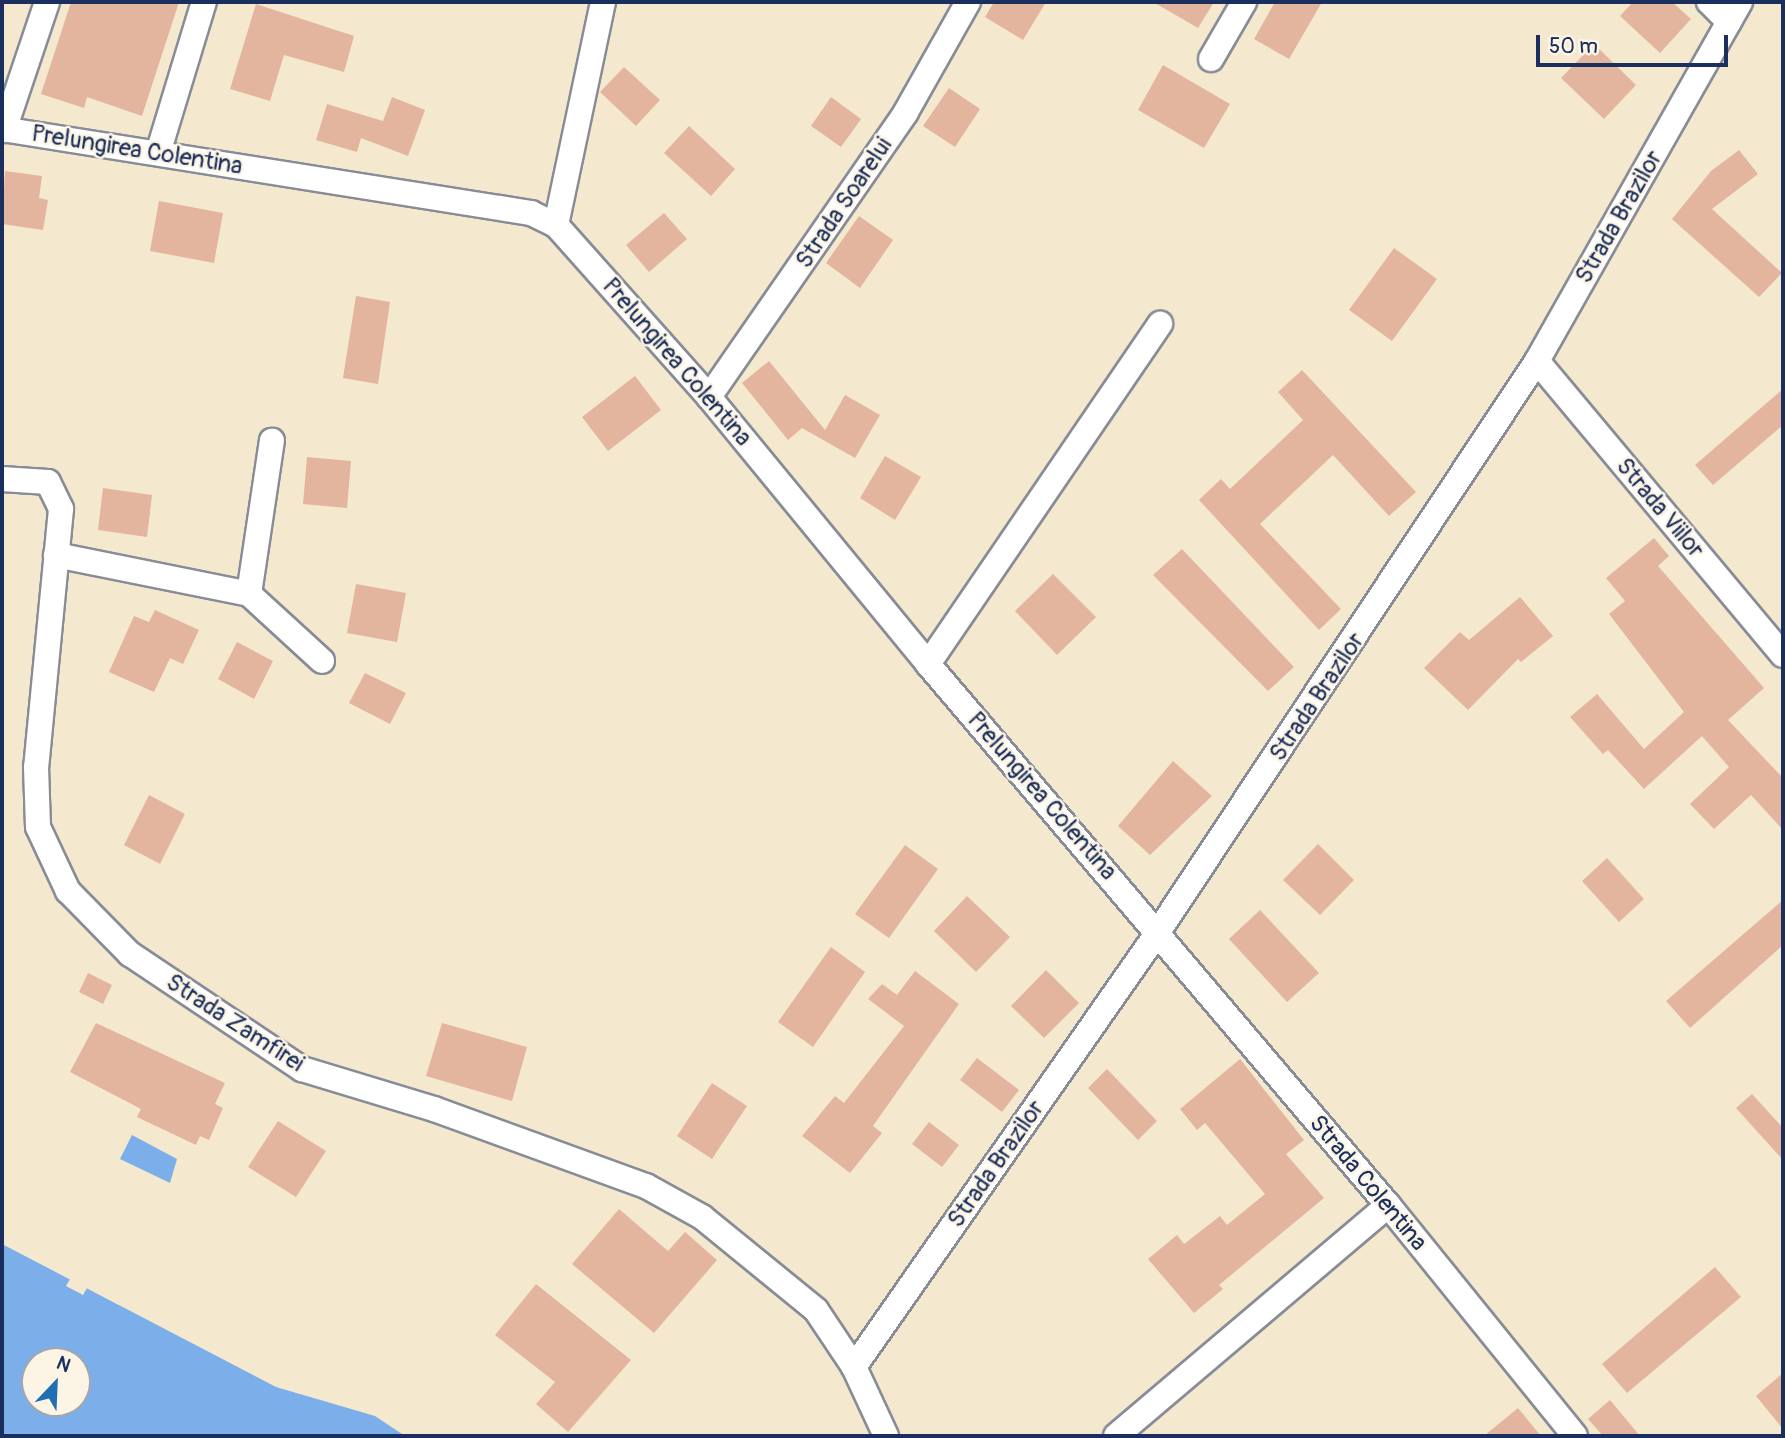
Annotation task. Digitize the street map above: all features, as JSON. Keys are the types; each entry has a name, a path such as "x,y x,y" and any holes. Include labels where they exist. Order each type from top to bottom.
{"street":[{"path":"3,129 47,2"},
{"path":"158,153 204,2"},
{"path":"556,225 603,2"},
{"name":"Strada Soarelui","path":"709,397 906,113 968,2"},
{"path":"1210,59 1244,2"},
{"path":"1709,2 1735,12"},
{"name":"Strada Brazilor","path":"854,1367 1158,932 1537,361 1735,12"},
{"name":"Prelungirea Colentina","path":"3,129 531,214 556,225 709,397 928,664 1158,932"},
{"path":"928,664 1160,324"},
{"name":"Strada Viilor","path":"1537,361 1783,655"},
{"path":"248,594 272,441"},
{"name":"Strada Zamfirei","path":"2,479 48,482 54,488 61,509 36,767 38,827 68,891 131,954 302,1069 434,1110 646,1186 702,1217 816,1310 854,1367 886,1436"},
{"path":"56,555 248,594 322,661"},
{"name":"Strada Colentina","path":"1158,932 1388,1205 1575,1436"},
{"path":"1116,1436 1388,1205"}],"water":[{"path":"132,1135 177,1159 170,1183 120,1159"},
{"path":"2,1244 276,1387 375,1416 405,1436 2,1436"}],"pier":[{"path":"50,1265 121,1302 119,1305 87,1288 83,1295 66,1286 70,1279"}],"building":[{"path":"71,2 179,2 142,116 87,97 84,108 41,94"},
{"path":"994,2 1046,2 1023,40 985,17"},
{"path":"1153,2 1214,2 1198,28"},
{"path":"1275,2 1322,2 1289,59 1254,39"},
{"path":"1633,2 1672,2 1691,19 1660,53 1620,16"},
{"path":"256,4 354,36 344,72 284,55 270,101 230,89"},
{"path":"1594,44 1636,85 1604,119 1561,78"},
{"path":"1163,65 1230,104 1204,148 1138,110"},
{"path":"624,67 660,100 636,126 600,92"},
{"path":"949,88 980,109 955,147 923,126"},
{"path":"392,97 425,110 408,156 361,138 357,152 316,140 327,104 383,121"},
{"path":"831,97 861,119 841,147 811,126"},
{"path":"689,126 735,169 711,196 664,153"},
{"path":"1739,150 1758,174 1712,209 1782,273 1759,297 1672,219 1711,171"},
{"path":"5,171 42,176 39,198 48,200 43,230 2,224"},
{"path":"159,201 223,213 214,263 150,251"},
{"path":"664,213 687,239 649,272 626,245"},
{"path":"859,216 893,240 860,288 826,263"},
{"path":"1394,248 1437,279 1392,341 1349,310"},
{"path":"356,296 390,302 378,384 343,378"},
{"path":"769,361 825,430 845,395 880,415 855,458 802,428 788,440 742,383"},
{"path":"1302,370 1416,492 1389,516 1333,455 1260,524 1341,609 1319,630 1199,500 1221,479 1230,489 1303,420 1278,392"},
{"path":"635,376 661,410 608,451 582,417"},
{"path":"1783,389 1783,425 1713,485 1695,465"},
{"path":"885,456 921,477 895,520 860,498"},
{"path":"307,457 351,461 347,508 303,504"},
{"path":"103,488 152,495 147,537 98,530"},
{"path":"1654,538 1669,556 1658,566 1764,688 1728,720 1783,778 1783,830 1751,795 1714,829 1690,804 1729,767 1702,736 1644,789 1608,750 1603,754 1570,717 1597,694 1644,749 1684,712 1609,614 1625,601 1606,578"},
{"path":"1182,549 1294,667 1268,691 1153,575"},
{"path":"1053,574 1096,617 1057,655 1015,611"},
{"path":"356,584 406,593 397,642 347,633"},
{"path":"1520,597 1553,636 1521,662 1518,659 1468,710 1424,668 1460,632 1469,640"},
{"path":"155,610 199,630 183,664 170,658 154,692 109,672 134,616 149,622"},
{"path":"237,642 273,661 254,699 218,679"},
{"path":"365,673 406,693 390,724 349,703"},
{"path":"1173,761 1212,796 1150,855 1118,826"},
{"path":"149,795 185,814 160,864 124,845"},
{"path":"1318,844 1354,880 1320,915 1283,880"},
{"path":"905,845 938,869 889,938 855,914"},
{"path":"1607,858 1644,899 1619,922 1582,881"},
{"path":"967,896 1010,937 976,972 934,931"},
{"path":"1783,900 1783,945 1690,1028 1666,1001"},
{"path":"1260,910 1319,973 1287,1002 1229,939"},
{"path":"831,947 865,972 813,1047 778,1022"},
{"path":"1046,970 1079,1003 1044,1038 1011,1006"},
{"path":"915,971 959,1004 873,1126 882,1133 850,1173 802,1136 835,1096 844,1103 904,1026 868,999 882,984 897,995"},
{"path":"88,973 112,985 103,1004 79,992"},
{"path":"96,1023 225,1083 215,1104 223,1108 209,1140 200,1136 196,1145 137,1117 141,1109 70,1072"},
{"path":"442,1023 527,1047 512,1101 426,1076"},
{"path":"977,1058 1019,1090 1002,1112 960,1080"},
{"path":"1240,1059 1304,1140 1286,1154 1324,1198 1219,1285 1223,1289 1194,1313 1148,1259 1177,1235 1184,1244 1220,1216 1227,1225 1265,1194 1205,1123 1197,1130 1180,1109"},
{"path":"1107,1069 1157,1121 1138,1140 1088,1088"},
{"path":"712,1083 747,1106 712,1159 677,1136"},
{"path":"1752,1094 1783,1128 1783,1160 1736,1108"},
{"path":"278,1121 326,1151 296,1197 248,1167"},
{"path":"929,1122 959,1145 942,1167 912,1144"},
{"path":"619,1209 668,1251 685,1232 717,1260 654,1333 572,1264"},
{"path":"1715,1267 1741,1297 1627,1393 1602,1364"},
{"path":"536,1284 631,1360 568,1432 536,1404 555,1382 495,1335"},
{"path":"1783,1373 1783,1429 1756,1396"},
{"path":"1610,1400 1640,1436 1603,1436 1588,1419"},
{"path":"1518,1408 1541,1436 1484,1436"}]}
